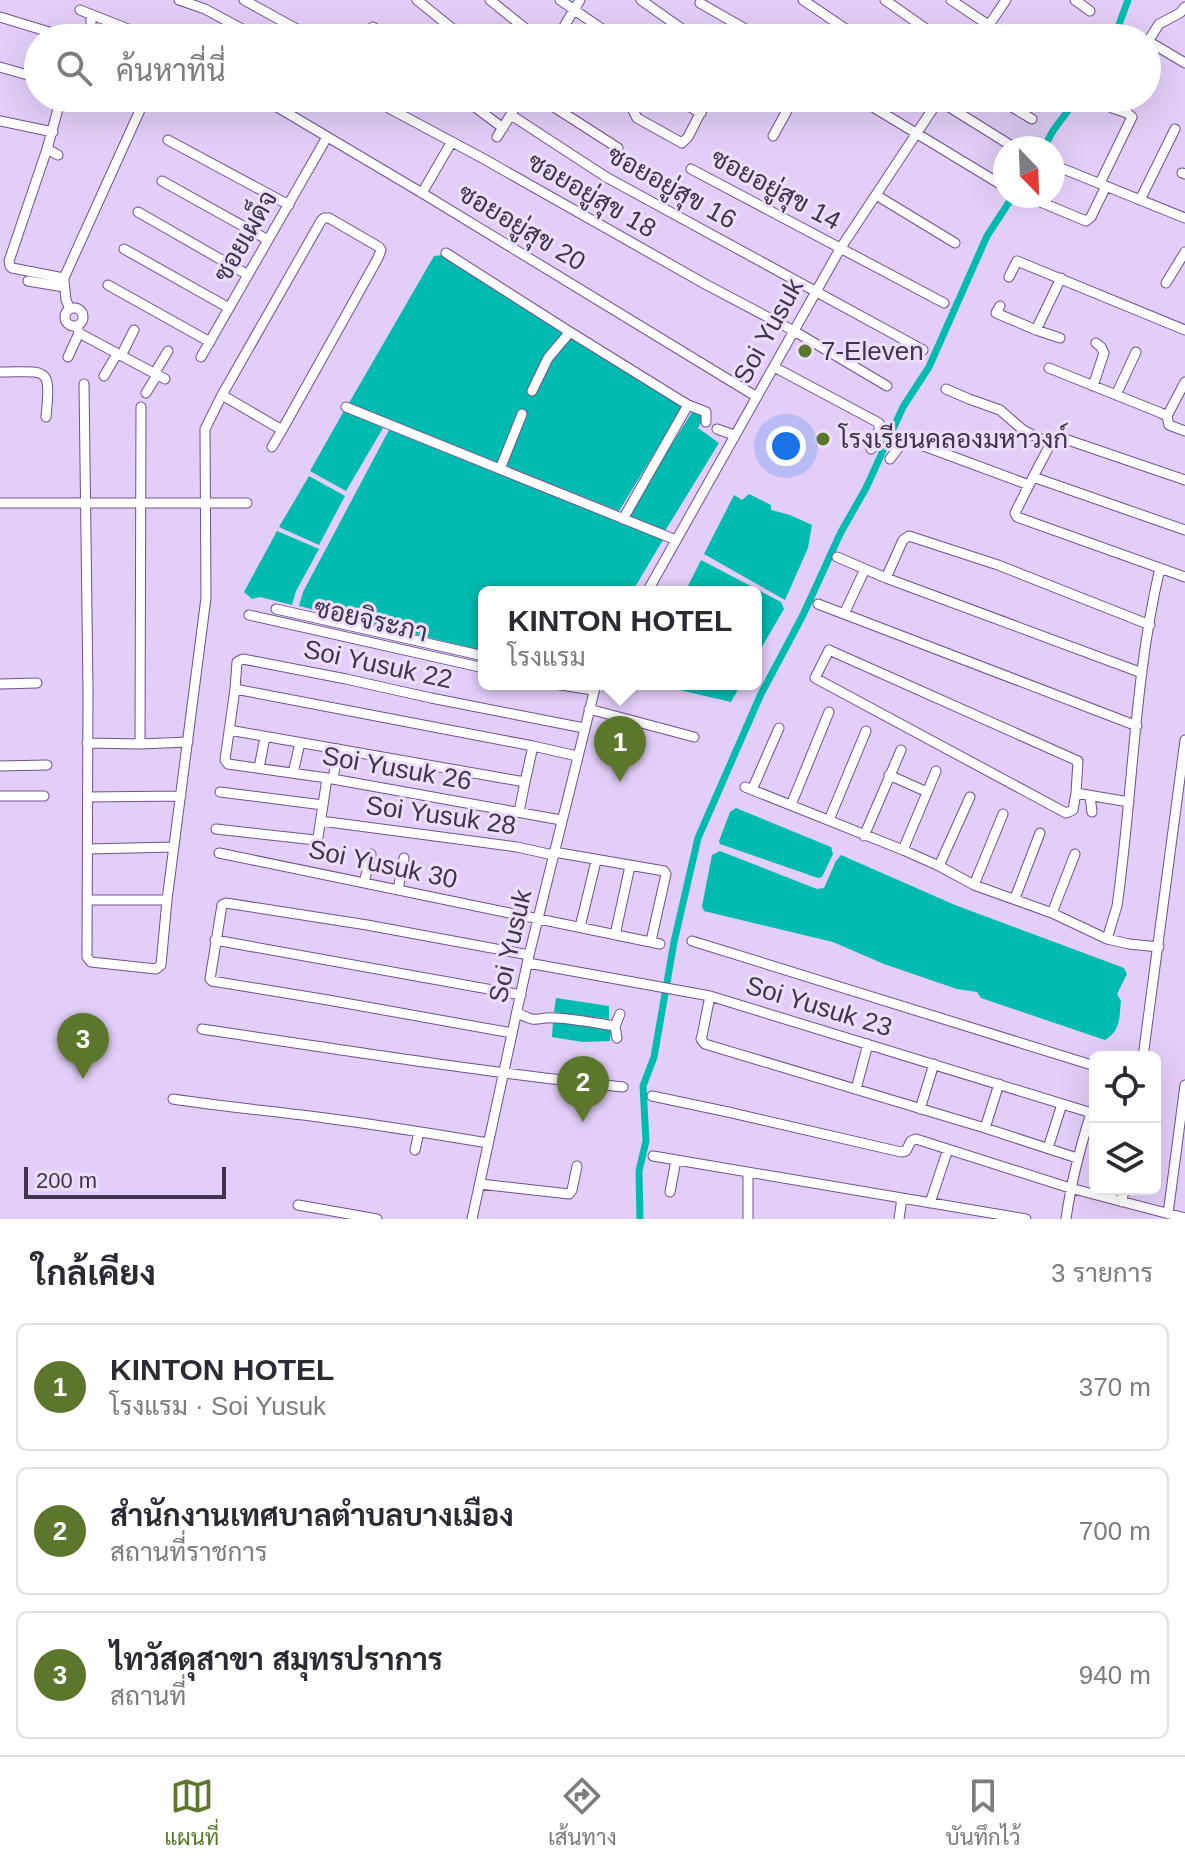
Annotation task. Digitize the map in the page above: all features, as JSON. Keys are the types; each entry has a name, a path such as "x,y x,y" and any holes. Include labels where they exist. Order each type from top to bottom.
{"street":[{"path":"179,0 206,4 237,24"},
{"path":"244,0 288,24"},
{"path":"417,0 447,24"},
{"path":"490,0 520,24"},
{"path":"560,0 593,24"},
{"path":"565,24 580,0"},
{"path":"641,0 675,24"},
{"path":"803,0 838,24"},
{"path":"885,0 919,24"},
{"path":"951,0 987,24"},
{"path":"989,24 1003,3 991,0"},
{"path":"1075,0 1090,11"},
{"path":"700,3 729,24"},
{"path":"1159,24 1185,7"},
{"path":"80,10 114,24"},
{"path":"91,15 91,24"},
{"path":"0,17 24,24"},
{"path":"1161,49 1185,63"},
{"path":"0,67 24,74"},
{"path":"58,112 9,261 10,266 64,283"},
{"path":"68,357 83,320 81,312 70,309 64,283 139,112"},
{"name":"ซอยอยู่สุข 20","path":"285,112 757,397"},
{"name":"ซอยอยู่สุข 18","path":"395,112 794,331 887,386"},
{"path":"478,112 500,132 513,112"},
{"path":"562,112 618,148"},
{"path":"634,112 637,118 682,143 701,113"},
{"path":"773,136 786,112"},
{"path":"881,112 993,180"},
{"name":"Soi Yusuk","path":"650,586 815,291 931,112"},
{"path":"959,112 996,136"},
{"path":"1020,112 1032,119"},
{"path":"1055,208 1086,221 1091,217 1132,117 1124,112"},
{"name":"ซอยอยู่สุข 16","path":"511,115 606,177 923,350"},
{"path":"0,121 53,132"},
{"path":"1140,200 1175,129"},
{"name":"ซอยเผด็จ","path":"201,357 327,137"},
{"path":"168,140 289,205"},
{"path":"422,193 451,143"},
{"path":"47,149 58,155"},
{"name":"ซอยอยู่สุข 14","path":"691,169 944,303"},
{"path":"1065,170 1185,218"},
{"path":"162,181 268,240"},
{"path":"876,195 955,243"},
{"path":"138,212 248,275"},
{"path":"84,384 91,962 156,969 161,965 206,598 205,429 321,221 329,218 372,242 381,253 272,447"},
{"path":"124,249 229,308"},
{"path":"1166,283 1185,252"},
{"path":"446,253 688,405 706,412 706,422"},
{"path":"1009,277 1017,261 1185,330"},
{"path":"1036,330 1061,278"},
{"path":"28,281 64,283"},
{"path":"108,285 210,342"},
{"path":"1000,306 996,313 1060,338"},
{"path":"78,329 159,376"},
{"path":"104,376 134,330"},
{"path":"532,391 548,358 570,332"},
{"path":"1093,386 1104,353 1096,343"},
{"path":"146,393 159,376 168,351"},
{"path":"1116,395 1136,352"},
{"path":"774,367 879,423 879,432 871,449"},
{"path":"1049,368 1167,416"},
{"path":"0,372 39,372 45,375 48,381 46,417"},
{"path":"1185,382 1167,416 1169,425 1185,431"},
{"path":"946,389 1000,410 1023,430 1050,444"},
{"path":"222,395 282,430"},
{"path":"623,519 688,405"},
{"path":"140,744 141,407"},
{"path":"346,407 676,540"},
{"path":"500,469 522,414"},
{"path":"717,429 734,435"},
{"path":"890,459 905,439 1185,530"},
{"path":"1185,480 1068,439 1056,439 1050,444 1015,513 1017,517 1185,577"},
{"path":"0,503 247,503"},
{"path":"886,578 903,540 909,536 998,565 1150,625"},
{"path":"837,557 1142,673"},
{"path":"1107,939 1117,906 1142,673 1160,568"},
{"path":"844,614 865,569"},
{"path":"818,604 1137,726"},
{"path":"276,609 478,655"},
{"name":"ซอยจิระภา","path":"249,615 478,667"},
{"path":"829,650 1078,761 1076,793 1073,810 1066,813 815,678 829,650"},
{"name":"Soi Yusuk 22","path":"235,689 237,662 243,659 584,728"},
{"path":"0,684 37,683"},
{"path":"525,782 229,730 235,689 577,756"},
{"name":"Soi Yusuk","path":"472,1219 561,820 594,690"},
{"path":"589,709 694,737"},
{"path":"791,805 829,712"},
{"path":"779,728 748,788 903,850 974,885 1052,913 1107,939 1159,947"},
{"name":"Soi Yusuk 26","path":"229,730 228,764 330,778 561,820"},
{"path":"829,820 866,731"},
{"path":"259,768 265,737"},
{"path":"1144,1051 1185,740"},
{"path":"87,743 188,742"},
{"path":"293,773 300,743"},
{"path":"519,812 533,746"},
{"path":"216,829 315,840 338,749"},
{"path":"864,836 901,750"},
{"path":"0,766 47,765"},
{"path":"903,850 936,771"},
{"path":"889,775 927,792"},
{"path":"220,792 323,805"},
{"path":"1076,793 1129,802"},
{"path":"0,796 44,796"},
{"path":"88,797 181,796"},
{"path":"1090,796 1092,812"},
{"path":"939,866 970,797"},
{"path":"974,885 1003,814"},
{"name":"Soi Yusuk 28","path":"321,821 663,870 655,943"},
{"path":"1015,898 1040,833"},
{"path":"88,849 174,847"},
{"name":"Soi Yusuk 30","path":"219,853 655,943"},
{"path":"364,883 371,854"},
{"path":"1052,913 1075,854"},
{"path":"398,890 404,858"},
{"path":"580,927 596,861"},
{"path":"615,935 630,866"},
{"path":"89,900 167,900"},
{"name":"Soi Yusuk 23","path":"215,940 222,905 226,903 367,925 710,996 1089,1112"},
{"path":"512,1033 212,981 215,940 521,995"},
{"path":"692,941 1089,1064"},
{"path":"710,996 701,1039 705,1044 1077,1158"},
{"path":"518,1013 531,1020 551,1017 615,1026"},
{"path":"617,1038 615,1026 620,1014"},
{"path":"202,1029 503,1074 623,1087"},
{"path":"856,1089 868,1044"},
{"path":"920,1109 934,1064"},
{"path":"985,1128 999,1084"},
{"path":"1168,1214 1185,1085"},
{"path":"652,1096 901,1152 906,1151 911,1141 916,1139 1070,1188 1185,1218"},
{"path":"173,1099 488,1143"},
{"path":"1048,1148 1062,1104"},
{"path":"1066,1219 1077,1158 1089,1123"},
{"path":"415,1150 419,1132"},
{"path":"930,1203 948,1149"},
{"path":"653,1156 1026,1219"},
{"path":"670,1192 676,1160"},
{"path":"480,1184 569,1194 577,1166"},
{"path":"748,1173 748,1219"},
{"path":"1122,1202 1123,1195"},
{"path":"899,1219 902,1198"},
{"path":"298,1205 377,1219"}],"shaded area":[{"path":"444,255 685,403 619,511 349,403 434,256"},
{"path":"345,409 383,428 346,491 310,471"},
{"path":"694,409 705,416 698,428 719,443 665,531 630,516 629,512"},
{"path":"389,430 663,540 636,586 478,586 478,650 299,606 303,592"},
{"path":"309,476 345,496 319,545 279,527"},
{"path":"749,494 771,505 771,510 812,525 808,548 785,600 704,554 734,495 742,500"},
{"path":"277,531 319,549 296,591 292,605 260,597 252,599 244,592"},
{"path":"701,560 751,586 688,586"},
{"path":"762,592 781,602 784,609 762,647"},
{"path":"680,690 738,690 731,702"},
{"path":"736,808 831,847 833,854 822,877 720,844 730,812"},
{"path":"720,851 817,889 824,888 841,855 955,905 1124,968 1127,974 1117,994 1121,1001 1117,1028 1105,1040 981,998 977,992 957,989 884,964 833,942 704,911 702,906 712,855"},
{"path":"556,998 609,1006 609,1019 554,1012"},
{"path":"553,1021 611,1030 610,1041 583,1042 552,1037"}],"waterway":[{"path":"1119,24 1128,0"},
{"path":"1051,136 1067,112"},
{"path":"640,1219 639,1171 646,1141 643,1086 654,1057 674,942 698,838 761,694 866,488 903,407 929,367 987,236 1005,208"}],"place":[{"name":"7-Eleven","path":"805,351"},
{"name":"โรงเรียนคลองมหาวงก์","path":"823,439"},
{"name":"KINTON HOTEL","path":"620,782"},
{"name":"ไทวัสดุสาขา สมุทรปราการ","path":"83,1079"},
{"name":"สำนักงานเทศบาลตำบลบางเมือง","path":"583,1122"}]}
